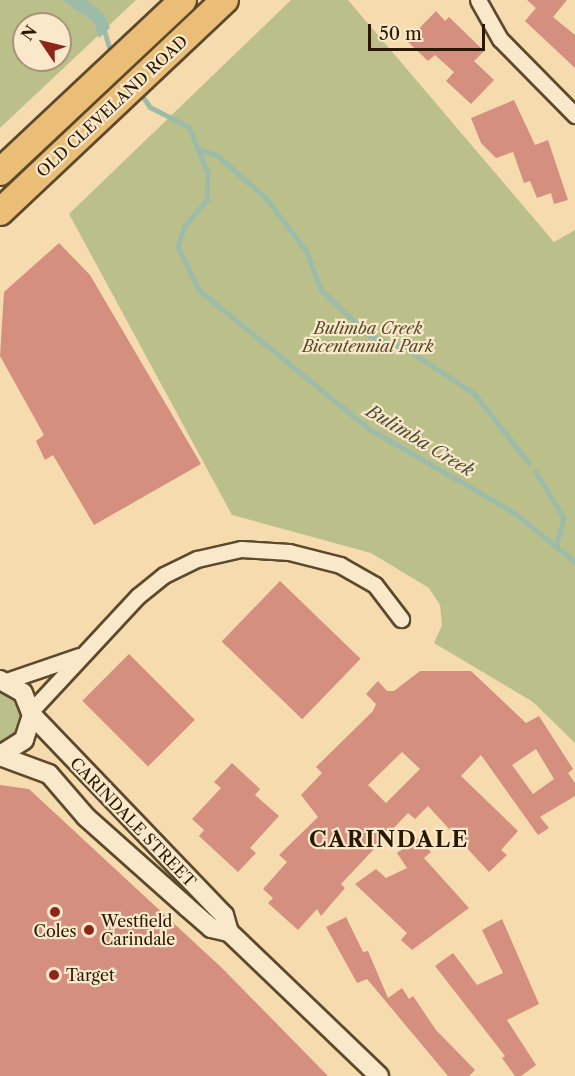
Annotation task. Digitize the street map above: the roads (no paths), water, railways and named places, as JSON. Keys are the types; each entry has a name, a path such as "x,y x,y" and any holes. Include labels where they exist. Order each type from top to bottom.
{"highway":[{"name":"OLD CLEVELAND ROAD","path":"0,212 225,0"},
{"name":"OLD CLEVELAND ROAD","path":"0,172 177,6"}],"street":[{"path":"478,0 500,39 575,115"},
{"path":"0,756 24,740 31,713 79,656 164,575 197,559 241,549 289,552 340,565 375,585 401,619"},
{"path":"3,681 79,656"},
{"name":"CARINDALE STREET","path":"3,681 23,693 31,713 224,915 229,932 379,1076"},
{"name":"CARINDALE STREET","path":"0,756 49,774 86,817 187,907 211,928 229,932"}],"waterway":[{"name":"Bulimba Creek","path":"104,29 112,55"},
{"name":"Bulimba Creek","path":"139,91 150,107 189,127 208,173 207,200 185,226 178,246 199,290 368,428 515,513 575,562"},
{"path":"198,149 217,155 267,199 307,252 321,290 370,336 408,350 475,394 529,463"},
{"path":"536,472 564,518 556,547"}],"place":[{"name":"Coles","path":"55,912"},
{"name":"Westfield Carindale","path":"89,930"},
{"name":"Target","path":"54,975"}],"district":[{"name":"CARINDALE","path":"389,840"}],"park label":[{"name":"Bulimba Creek Bicentennial Park","path":"368,337"}]}
